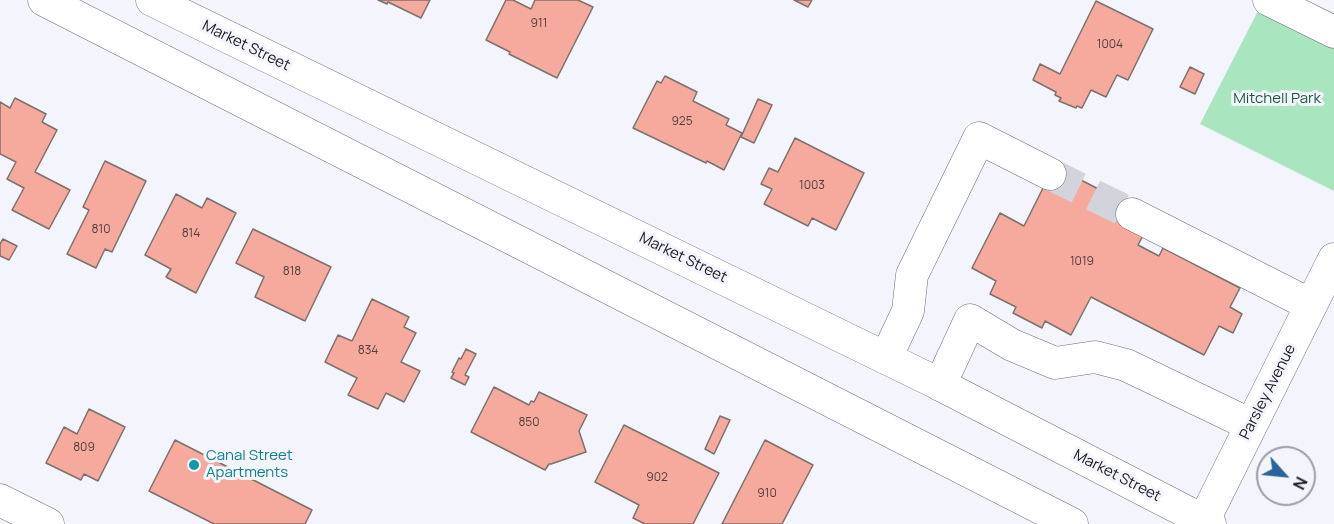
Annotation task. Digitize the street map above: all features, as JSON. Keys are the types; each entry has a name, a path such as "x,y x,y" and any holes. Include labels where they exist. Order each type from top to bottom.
{"street":[{"path":"44,0 1072,524"},
{"name":"Market Street","path":"152,0 886,358 1205,523"},
{"path":"1269,0 1334,32"},
{"path":"886,358 908,311 912,275 979,138 1050,174"},
{"path":"1132,214 1311,305"},
{"name":"Parsley Avenue","path":"1205,523 1251,425 1334,260"},
{"path":"940,385 970,321 1012,345 1055,363 1095,357 1126,365 1251,425"},
{"path":"0,500 48,524"}],"green space":[{"name":"Mitchell Park","path":"1261,5 1334,42 1334,191 1200,124"}],"building":[{"path":"378,0 430,0 421,18 388,2 387,4"},
{"path":"506,0 513,0 531,9 535,0 578,0 593,7 557,78 486,40"},
{"path":"794,0 812,0 808,7"},
{"path":"1096,1 1153,29 1128,80 1117,75 1106,97 1091,90 1082,108 1077,106 1076,108 1059,101 1061,98 1055,95 1056,92 1033,80 1040,64 1060,74"},
{"path":"1190,67 1204,74 1195,94 1180,87"},
{"path":"665,76 697,92 693,101 729,119 726,125 742,133 724,170 633,128 657,81 661,83"},
{"path":"15,98 46,114 42,122 57,130 35,172 70,190 49,229 12,210 24,188 7,179 16,162 0,154 0,102 10,108"},
{"path":"758,99 772,105 754,143 741,137"},
{"path":"795,138 864,173 836,230 812,218 808,226 764,204 772,189 761,184 769,168 778,172"},
{"path":"105,161 146,181 112,252 105,249 96,268 67,254 89,210 83,207"},
{"path":"1054,166 1135,208 1147,228 1138,245 1159,256 1163,248 1240,288 1230,307 1242,314 1233,333 1219,326 1204,355 1091,297 1071,335 1045,321 1042,328 1013,313 1016,307 990,294 996,281 972,268 1000,213 1024,226"},
{"path":"176,194 202,208 207,198 236,213 196,293 166,277 171,269 145,255"},
{"path":"253,229 331,267 305,321 255,297 264,277 236,263"},
{"path":"3,239 17,246 9,260 0,256 0,244"},
{"path":"372,299 409,317 404,327 416,333 401,362 420,371 404,402 386,393 378,409 348,395 357,378 325,362 338,335 352,341"},
{"path":"466,349 476,354 465,375 469,377 465,385 451,378 459,358 461,359"},
{"path":"494,387 529,405 531,401 534,402 539,392 587,415 579,431 586,452 549,464 545,470 471,432"},
{"path":"89,409 125,427 98,481 84,474 81,480 46,463 64,427 77,434"},
{"path":"720,416 730,420 714,454 705,449"},
{"path":"624,425 719,473 693,524 645,524 633,518 639,505 595,482"},
{"name":"Canal Street Apartments","path":"175,440 312,510 305,524 214,524 149,491"},
{"path":"765,440 813,465 782,524 722,524"}],"tunnel":[{"path":"1050,174 1132,214"}],"place":[{"name":"Canal Street Apartments","path":"194,465"}]}
